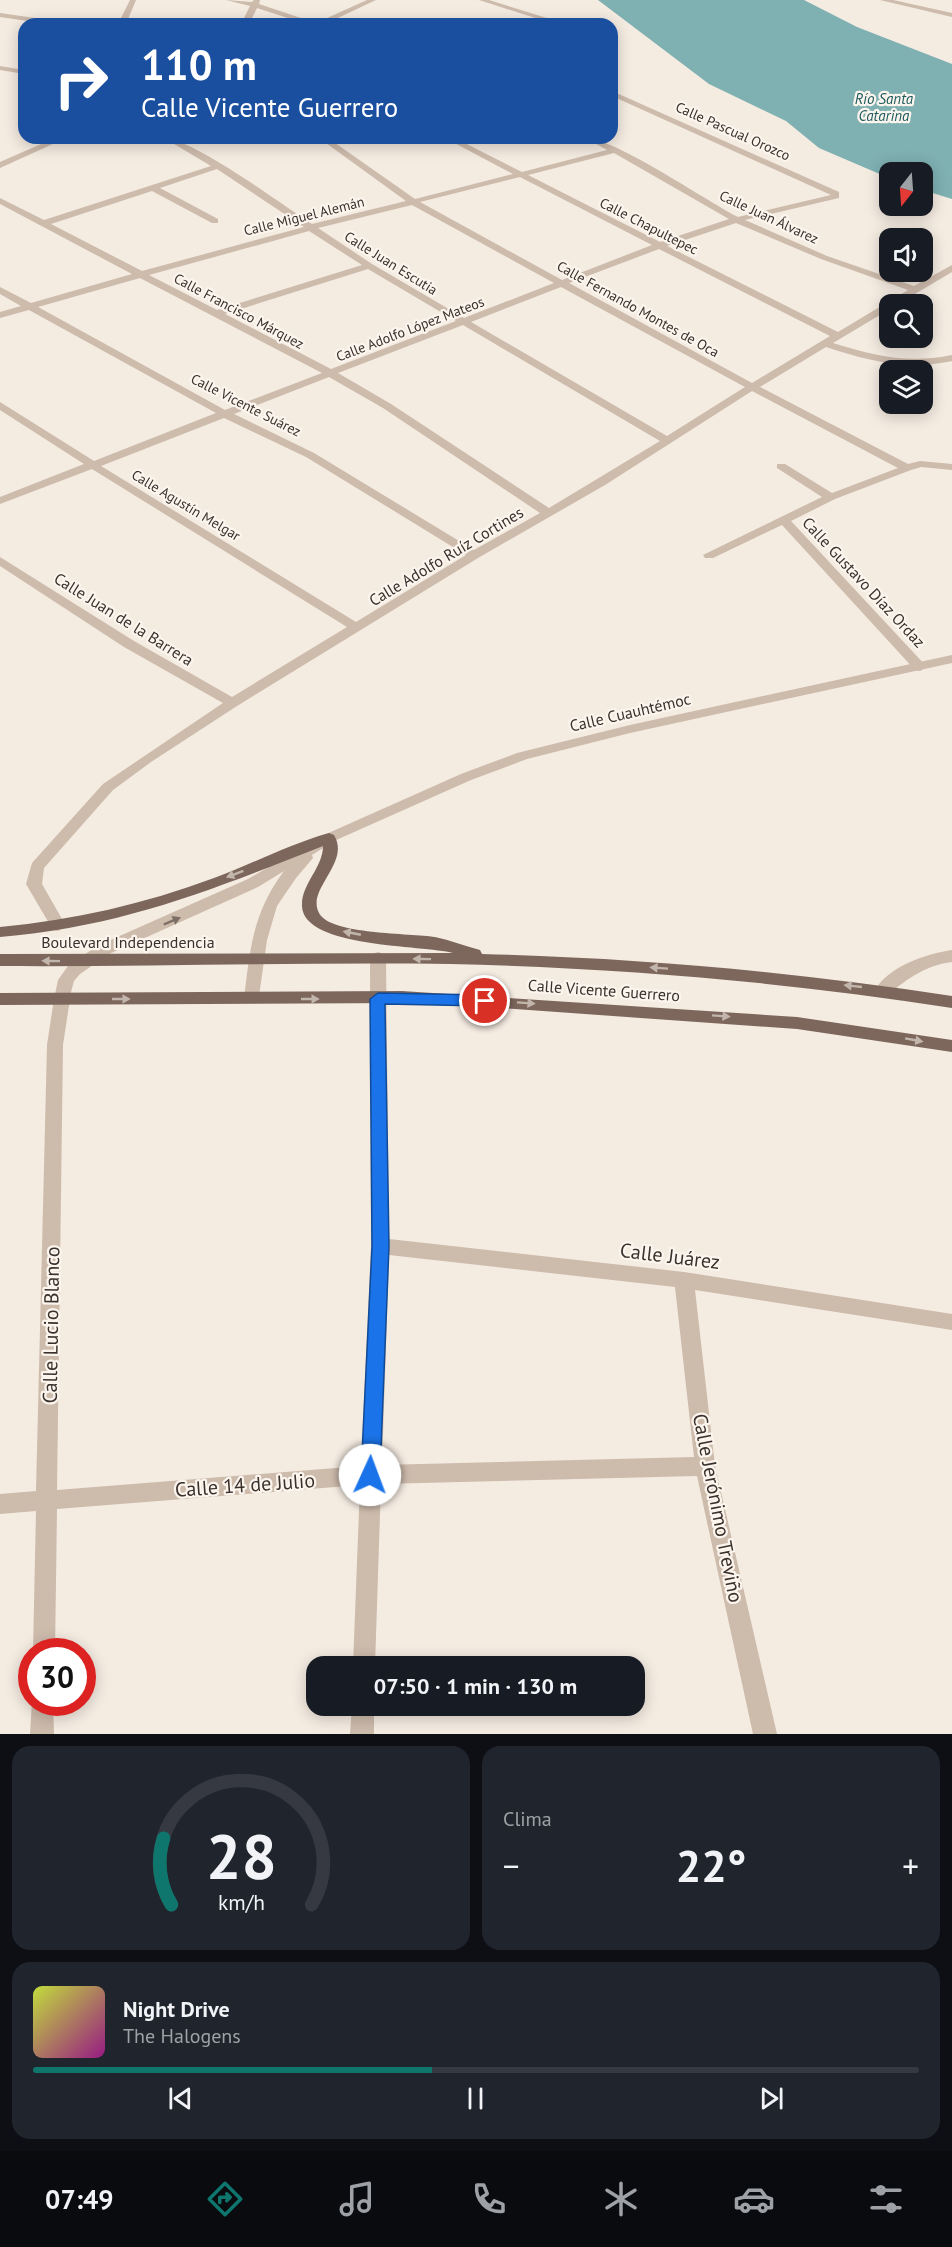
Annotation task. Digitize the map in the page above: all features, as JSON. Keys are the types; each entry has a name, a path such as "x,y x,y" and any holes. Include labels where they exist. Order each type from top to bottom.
{"main road":[{"path":"0,932 58,926 111,916 178,897 329,838 332,849 311,901 311,913 315,920 344,932 435,944 491,960"},
{"name":"Calle Vicente Guerrero","path":"257,960 378,958 491,960 740,974 883,990 952,1002"},
{"name":"Boulevard Independencia","path":"0,960 84,962 257,960"},
{"path":"0,999 252,999"},
{"name":"Calle Vicente Guerrero","path":"252,999 485,1001 724,1017 797,1023 952,1046"}],"street":[{"path":"125,18 133,0"},
{"path":"229,0 256,2 297,18"},
{"path":"332,18 373,0"},
{"path":"482,0 542,18"},
{"path":"884,0 952,15"},
{"path":"247,18 256,2"},
{"path":"0,15 21,18"},
{"path":"0,69 18,71"},
{"name":"Calle Pascual Orozco","path":"618,97 835,192 837,194 834,198"},
{"path":"1,163 47,144"},
{"name":"Calle Juan Escutia","path":"179,144 218,166 369,267 666,440"},
{"name":"Calle Fernando Montes de Oca","path":"331,144 415,203 752,387 907,468"},
{"name":"Calle Chapultepec","path":"460,144 838,336"},
{"name":"Calle Juan Álvarez","path":"603,144 736,220 831,260 912,289"},
{"name":"Calle Miguel Alemán","path":"0,315 139,273 617,150"},
{"path":"0,154 16,157"},
{"path":"45,223 218,166"},
{"path":"153,188 215,221"},
{"name":"Calle Adolfo López Mateos","path":"0,501 90,464 332,374 660,245 736,220 834,198"},
{"name":"Calle Francisco Márquez","path":"0,201 332,374 387,406 549,513"},
{"path":"215,315 369,267"},
{"name":"Calle Adolfo Ruíz Cortines","path":"58,926 34,884 37,867 108,787 232,703 474,555 549,513 912,289 952,268"},
{"name":"Calle Vicente Suárez","path":"0,290 225,414 310,455 474,555"},
{"path":"825,344 905,365 932,364 952,358"},
{"name":"Calle Agustín Melgar","path":"0,405 90,464 205,532 358,628"},
{"path":"907,468 921,464 952,467"},
{"path":"781,466 831,497"},
{"name":"Calle Gustavo Díaz Ordaz","path":"709,555 831,497 907,468"},
{"name":"Calle Gustavo Díaz Ordaz","path":"784,520 920,667"},
{"name":"Calle Juan de la Barrera","path":"0,561 129,644 232,703"},
{"name":"Calle Cuauhtémoc","path":"329,838 433,790 522,756 630,729 952,659"},
{"path":"252,999 261,927 277,892 297,866 329,838"},
{"path":"84,962 116,944 253,883 329,838"},
{"path":"883,990 899,976 925,961 952,956"},
{"path":"364,1656 380,1246 378,958"},
{"name":"Calle Lucio Blanco","path":"44,1638 55,1046 66,980 84,962"},
{"name":"Calle Juárez","path":"380,1246 684,1280 952,1322"},
{"name":"Calle Jerónimo Treviño","path":"684,1280 705,1466 765,1734"},
{"name":"Calle 14 de Julio","path":"0,1504 370,1475 705,1466"},
{"path":"42,1716 42,1734"},
{"path":"362,1734 363,1716"}],"water":[{"name":"Río Santa Catarina","path":"598,0 804,0 857,27 952,64 952,199 933,193 933,162 879,162 879,174 819,148 786,121 709,84"}],"route":[{"path":"370,1475 380,1246 378,999 402,997 485,1001"}]}
